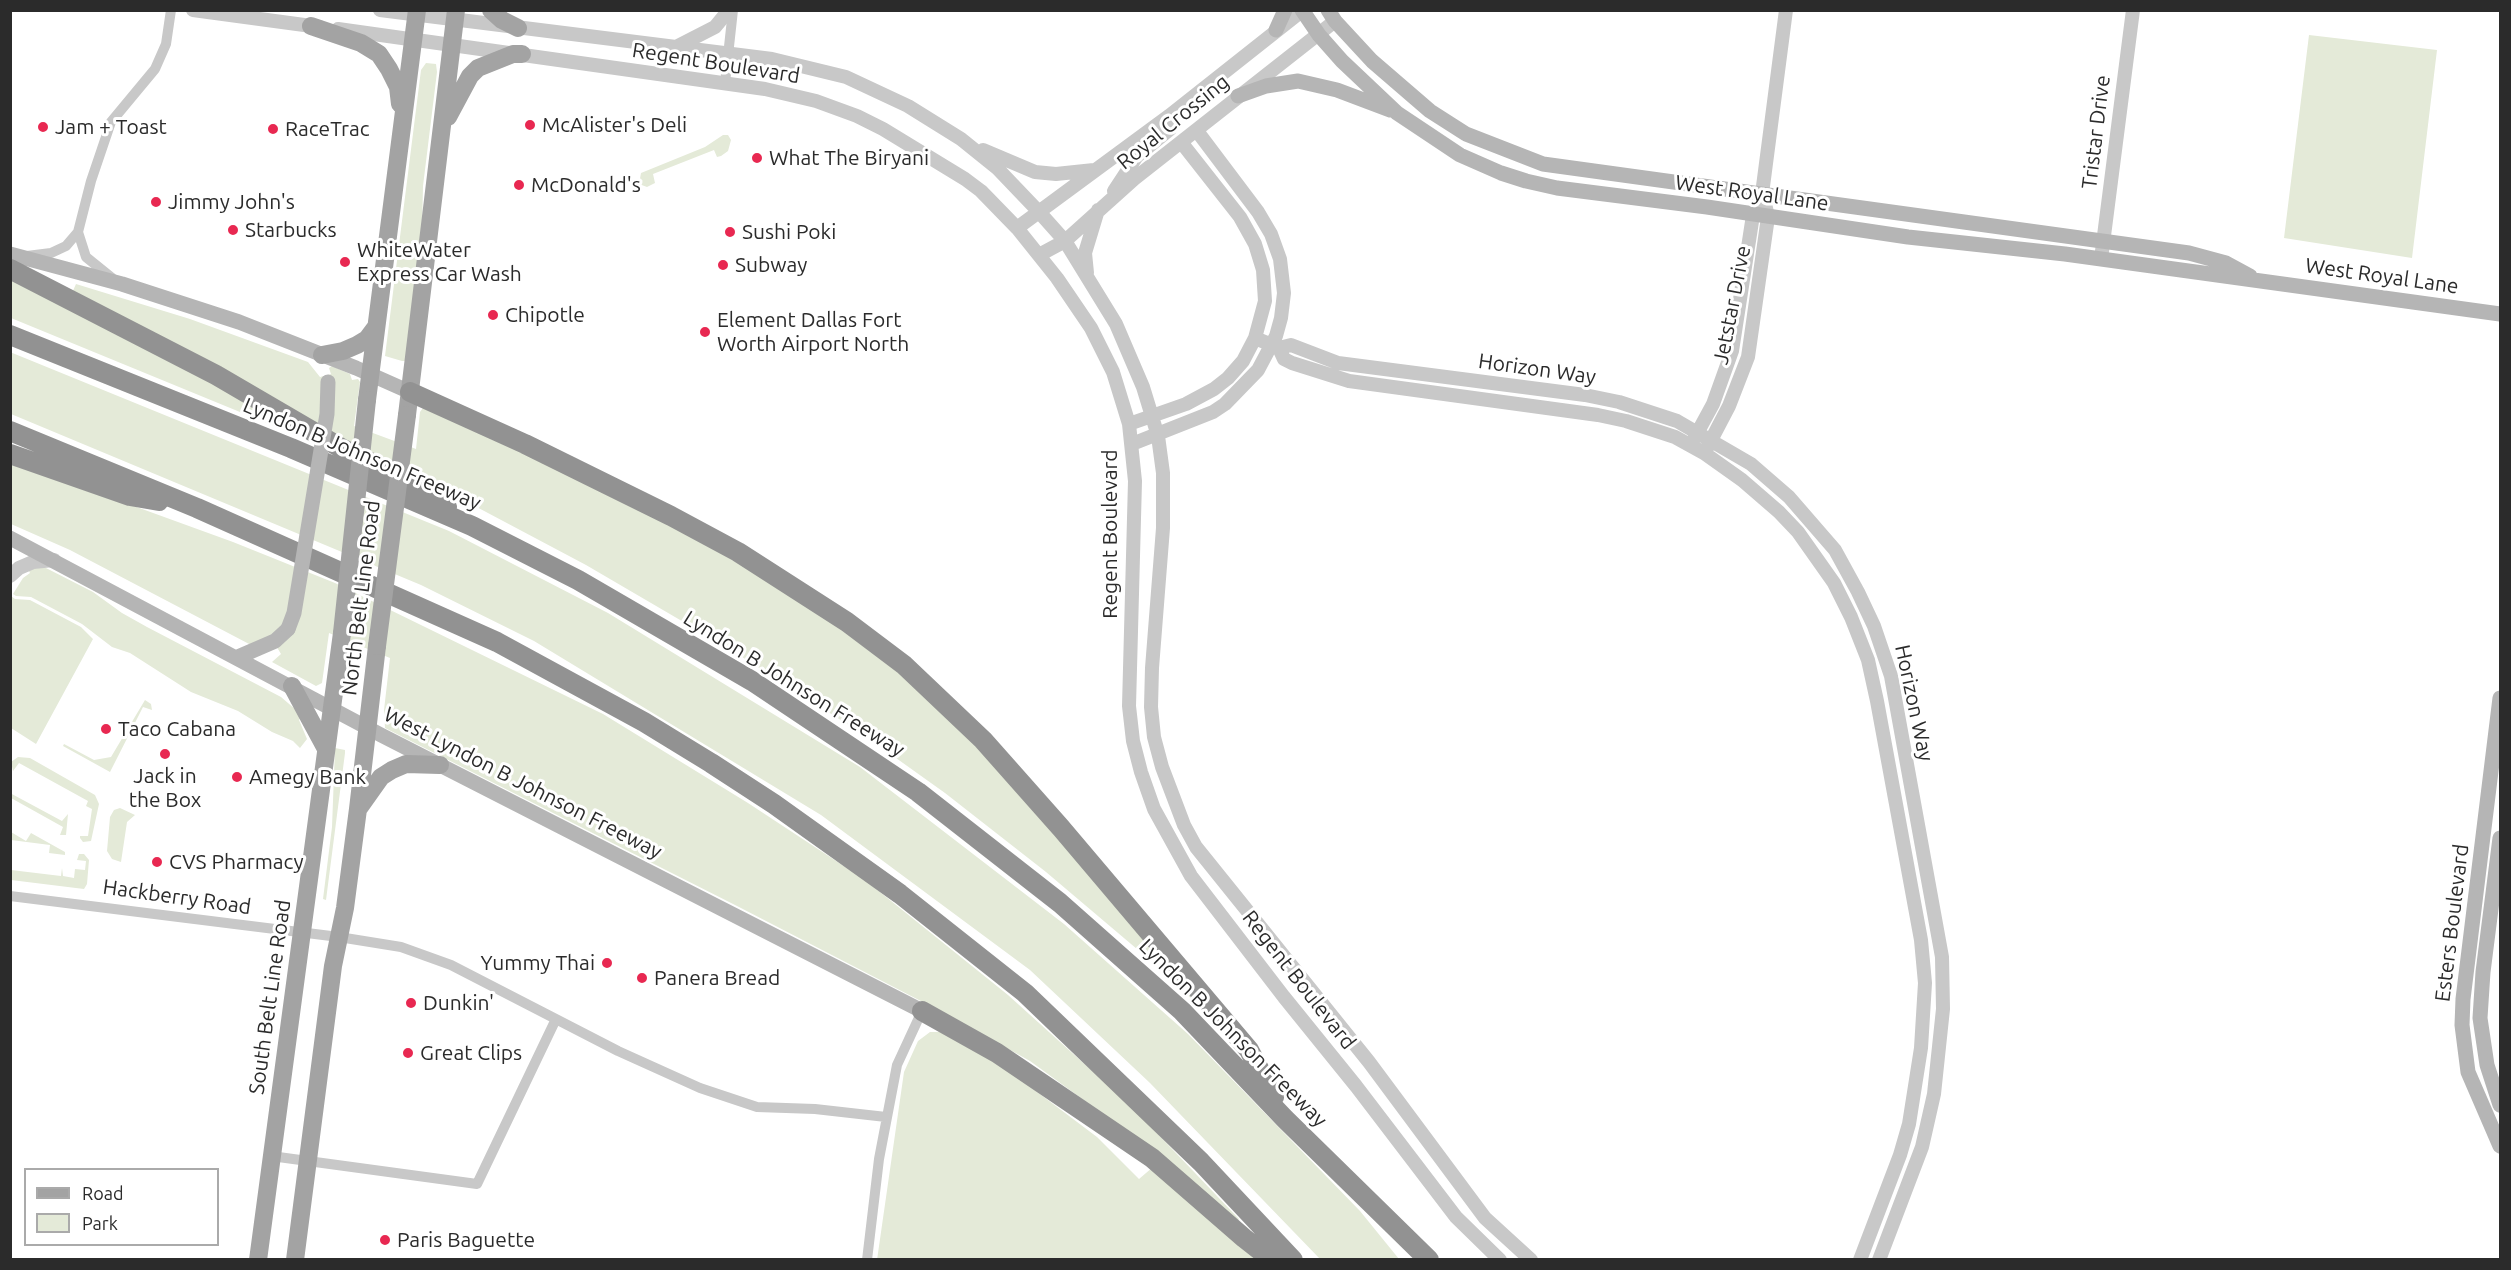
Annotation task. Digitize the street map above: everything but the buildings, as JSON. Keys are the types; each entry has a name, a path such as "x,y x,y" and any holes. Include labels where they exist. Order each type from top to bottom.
{"highway":[{"path":"14,260 28,276 206,369 341,447 421,487 472,526"},
{"name":"Lyndon B Johnson Freeway","path":"10,335 291,448 472,526 578,580 752,681 918,792 1060,903 1173,1003 1285,1119 1429,1260"},
{"path":"410,392 525,444 671,516 738,552 847,622 904,665 983,740 1024,784 1249,1050 1285,1119"},
{"path":"10,431 197,508 497,642 644,722 774,804 900,894 1025,993 1201,1162 1293,1260"},
{"path":"10,454 130,496 197,508"},
{"path":"922,1011 997,1053 1152,1158 1272,1260"}],"main road":[{"path":"491,10 502,20 518,27"},
{"path":"1276,30 1285,10"},
{"name":"West Royal Lane","path":"1302,11 1319,35 1362,81 1397,113 1460,155 1526,181 1564,189 1908,237 2101,259 2500,314"},
{"name":"North Belt Line Road","path":"342,633 370,374 416,13"},
{"name":"North Belt Line Road","path":"368,727 455,16"},
{"name":"West Royal Lane","path":"1331,16 1372,61 1430,111 1466,134 1543,164 2189,253 2226,263 2258,281"},
{"path":"310,26 361,43 379,54 398,87 403,121"},
{"path":"443,127 470,76 488,63 513,54 522,54"},
{"path":"1238,96 1266,86 1298,81 1336,90 1397,113"},
{"path":"14,260 122,285 239,322 410,392"},
{"path":"322,355 343,351 357,345 367,339 376,327"},
{"path":"238,657 275,641 288,629 294,613 327,414 328,382 322,355"},
{"name":"West Lyndon B Johnson Freeway","path":"10,538 440,765 922,1011"},
{"name":"South Belt Line Road","path":"258,1260 342,633"},
{"path":"292,686 326,749"},
{"name":"Esters Boulevard","path":"2500,698 2463,999 2462,1025 2468,1072 2495,1121 2500,1146"},
{"path":"295,1260 333,966 358,809 368,727"},
{"path":"358,809 381,777 392,770 406,764 440,765"},
{"name":"Esters Boulevard","path":"2500,838 2483,972 2480,1018 2487,1065 2500,1106"}],"street":[{"path":"14,260 51,253 66,246 78,232 91,181 111,122 155,69 166,45 171,10"},
{"name":"Regent Boulevard","path":"193,10 765,88 816,101 874,125 974,185 1017,228 1091,328 1105,353 1122,398 1129,424 1135,481 1129,706 1138,762 1154,809 1175,851 1191,876 1456,1217 1500,1260"},
{"name":"Regent Boulevard","path":"380,10 455,16 518,27 772,59 846,77 908,106 961,139 997,168 1040,213 1065,241 1129,352 1158,436 1163,473 1163,528 1152,668 1152,706 1155,739 1162,767 1184,825 1201,854 1369,1062 1485,1218 1531,1260"},
{"path":"676,47 715,27 731,10"},
{"path":"725,83 731,10"},
{"name":"Jetstar Drive","path":"1691,445 1713,404 1732,351 1753,215 1762,194 1786,10"},
{"name":"Tristar Drive","path":"2101,259 2133,10"},
{"name":"Royal Crossing","path":"1017,228 1169,116 1302,11"},
{"name":"Royal Crossing","path":"1039,255 1065,241 1238,96 1319,35 1331,16"},
{"path":"1088,278 1086,252 1103,207 1137,156 1170,129 1169,116"},
{"path":"1132,444 1158,436 1213,412 1225,404 1258,370 1276,346 1284,293 1280,259 1271,234 1197,131"},
{"path":"961,139 994,156 1035,172 1056,174 1096,170"},
{"path":"1129,424 1186,405 1214,389 1243,361 1260,328 1265,301 1263,270 1255,244 1240,217 1182,142"},
{"name":"Jetstar Drive","path":"1704,453 1729,406 1748,357 1768,217 1762,194"},
{"path":"1240,217 1258,213"},
{"path":"78,232 86,257 122,285"},
{"name":"Horizon Way","path":"1255,338 1276,346 1291,345 1338,363 1585,395 1632,406 1677,422 1712,440 1750,464 1789,497 1834,550 1858,592 1882,646 1891,676 1942,957 1943,1009 1934,1094 1922,1148 1879,1260"},
{"name":"Horizon Way","path":"1276,346 1284,358 1292,363 1349,381 1598,415 1626,421 1675,437 1704,453 1742,480 1779,512 1798,532 1834,583 1851,617 1868,660 1921,940 1925,983 1922,1048 1915,1091 1900,1155 1860,1260"},
{"path":"1509,404 1512,386"},
{"path":"1626,421 1632,406"},
{"path":"10,576 19,568 33,562 54,560"},
{"path":"1886,754 1905,758"},
{"path":"1889,769 1905,758"},
{"name":"Hackberry Road","path":"10,896 301,932 401,947 451,964 618,1051 700,1088 757,1107 815,1109 886,1116"},
{"path":"867,1260 886,1116 897,1065 922,1011"},
{"path":"271,1156 477,1184 556,1019"},
{"path":"1915,1091 1934,1094"}],"green space":[{"path":"2309,35 2437,50 2412,258 2284,238"},
{"path":"426,63 436,64 437,72 423,186 422,232 407,361 402,361 385,356 421,70"},
{"path":"723,135 728,135 731,140 728,151 721,156 717,157 714,150 653,174 655,183 647,187 639,184 641,173 705,147"},
{"path":"10,278 134,335 313,442 11,318"},
{"path":"76,284 190,319 308,362 320,377 331,374 329,368 332,366 350,374 352,380 358,379 360,382 354,426 416,449 420,412 425,405 687,533 812,607 906,677 1016,785 1200,1007 1157,966 1046,872 945,793 861,733 728,648 586,565 454,495 351,445 72,293"},
{"path":"10,352 449,531 608,613 860,767 1064,924 1188,1034 1360,1211 1399,1259 1320,1259 1150,1083 1030,970 821,815 534,641 421,585 11,414"},
{"path":"10,461 233,542 335,583 603,714 748,803 865,880 1008,995 1131,1106 1239,1219 1237,1222 1151,1149 1030,1061 944,1013 739,907 385,728 384,710 390,658 329,633 322,683 316,686 272,662 281,654 275,644 251,645 70,550 11,524"},
{"path":"44,567 93,592 122,613 147,627 281,697 302,715 299,720 307,739 300,748 293,741 272,732 238,711 191,692 130,653 112,647 82,624 31,597 13,594 23,578 30,573 28,569"},
{"path":"11,596 15,599 30,600 81,627 93,639 36,744 11,728"},
{"path":"145,700 151,704 152,710 143,707 110,772 63,746 64,744 94,760 111,757"},
{"path":"335,748 345,750 345,753 326,900 323,899 332,827"},
{"path":"18,757 30,758 95,795 99,804 91,841 83,842 80,838 80,836 88,836 92,809 86,806 88,801 19,763 13,771 11,762"},
{"path":"10,793 62,821 68,814 66,835 60,835 63,827 11,798"},
{"path":"120,808 135,815 127,822 121,862 112,859 107,851 110,817 114,810"},
{"path":"11,832 26,841 31,833 65,852 65,855 49,853 50,845 11,840"},
{"path":"79,854 84,854 89,860 87,884 84,889 11,880 11,870 61,876 62,868 63,876 74,878 75,869 85,870 86,861 77,860"},
{"path":"930,1032 943,1032 996,1061 1097,1137 1139,1179 1153,1167 1258,1260 877,1260 904,1072 918,1041"}],"place":[{"name":"McAlister's Deli","path":"530,125"},
{"name":"Jam + Toast","path":"43,127"},
{"name":"RaceTrac","path":"273,129"},
{"name":"What The Biryani","path":"757,158"},
{"name":"McDonald's","path":"519,185"},
{"name":"Jimmy John's","path":"156,202"},
{"name":"Starbucks","path":"233,230"},
{"name":"Sushi Poki","path":"730,232"},
{"name":"WhiteWater Express Car Wash","path":"345,262"},
{"name":"Subway","path":"723,265"},
{"name":"Chipotle","path":"493,315"},
{"name":"Element Dallas Fort Worth Airport North","path":"705,332"},
{"name":"Taco Cabana","path":"106,729"},
{"name":"Jack in the Box","path":"165,754"},
{"name":"Amegy Bank","path":"237,777"},
{"name":"CVS Pharmacy","path":"157,862"},
{"name":"Yummy Thai","path":"607,963"},
{"name":"Panera Bread","path":"642,978"},
{"name":"Dunkin'","path":"411,1003"},
{"name":"Great Clips","path":"408,1053"},
{"name":"Paris Baguette","path":"385,1240"}]}
